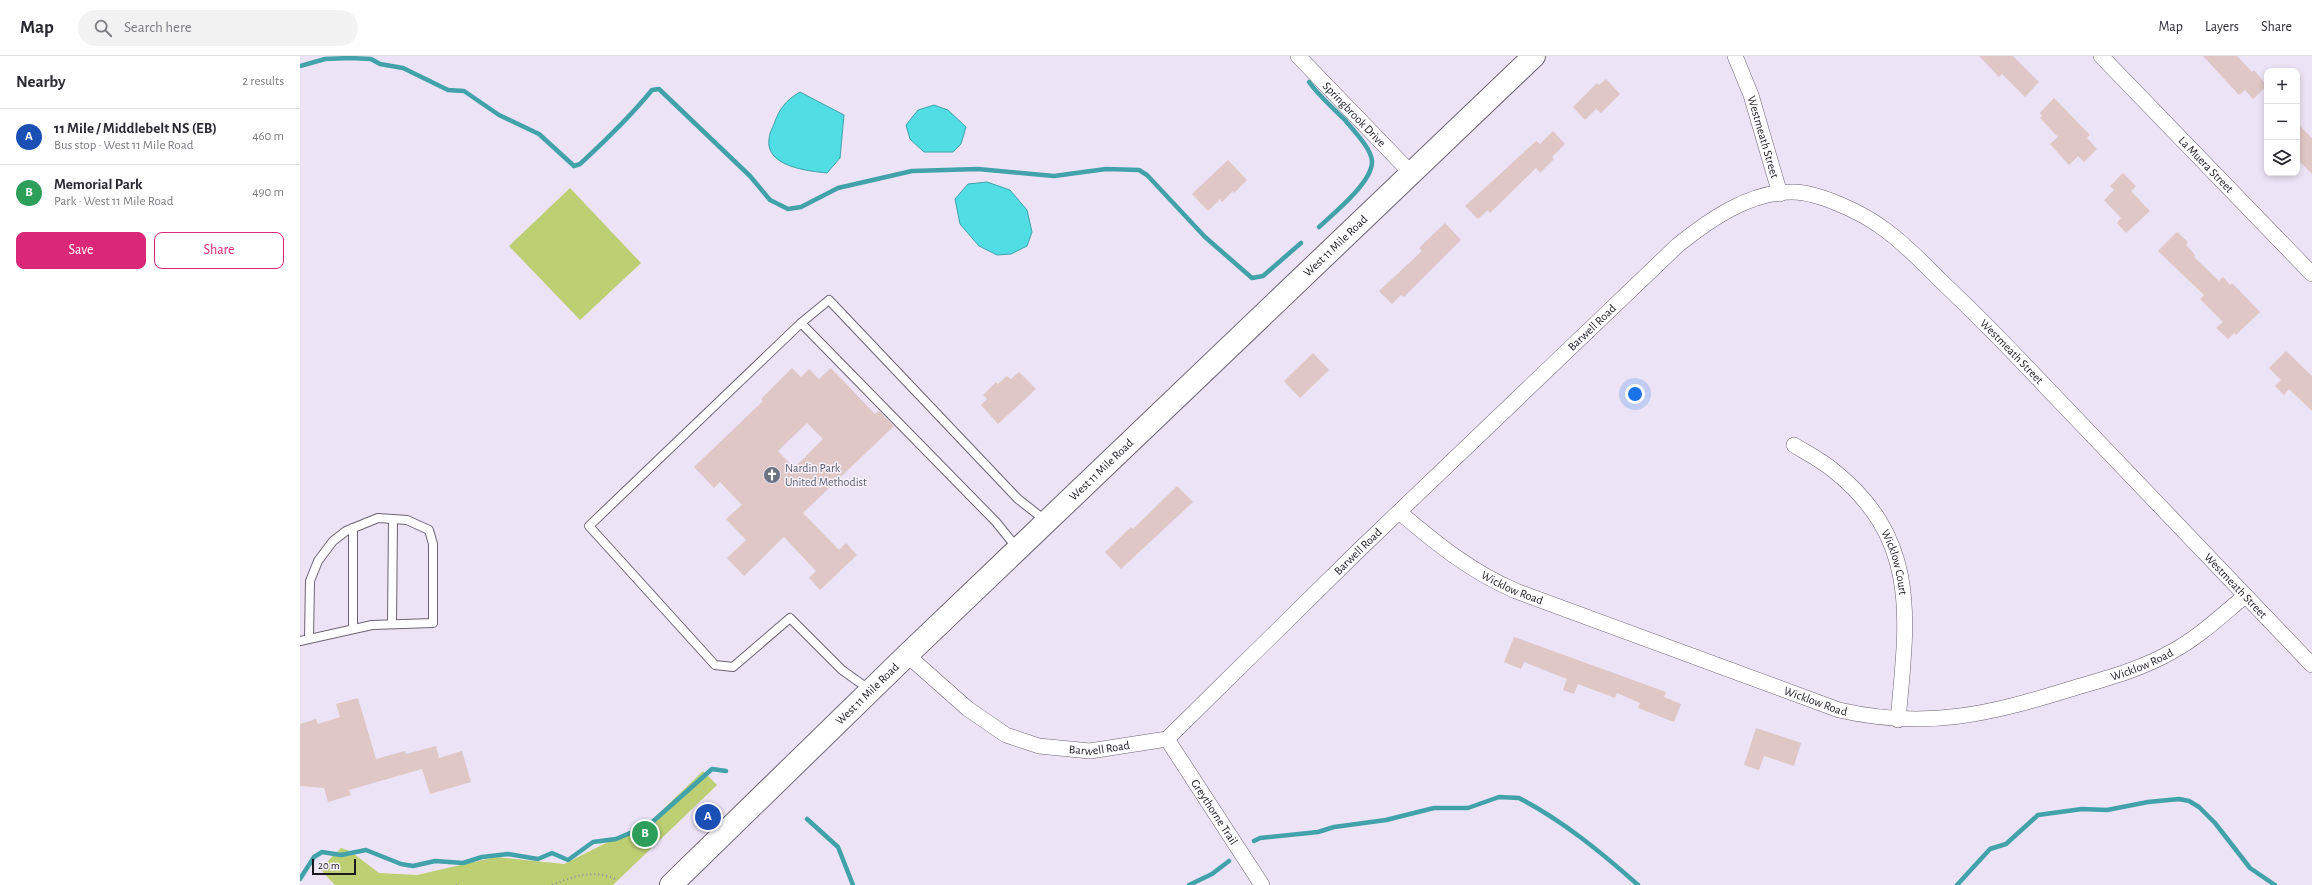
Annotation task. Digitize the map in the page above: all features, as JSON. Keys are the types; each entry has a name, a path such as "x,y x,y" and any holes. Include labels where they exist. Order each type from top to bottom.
{"street":[{"name":"Springbrook Drive","path":"1298,56 1411,173"},
{"name":"West 11 Mile Road","path":"671,885 1018,549 1534,56"},
{"name":"Westmeath Street","path":"1735,56 1751,95 1780,194 1791,192 1827,200 1858,213 1884,229 1906,247 1983,321 2312,665"},
{"name":"La Muera Street","path":"2101,56 2312,274"},
{"name":"Barwell Road","path":"907,656 981,717 1006,735 1039,746 1090,751 1167,739 1399,512 1678,245 1706,223 1731,210 1757,198 1780,194"},
{"name":"Wicklow Court","path":"1794,445 1832,469 1855,490 1886,530 1895,552 1905,602 1903,659 1898,720"},
{"name":"Wicklow Road","path":"1399,512 1438,546 1464,564 1486,578 1516,591 1839,710 1869,717 1898,720 1934,720 2011,707 2132,671 2174,651 2245,596"},
{"name":"Greythorne Trail","path":"1167,739 1262,885"}],"lane":[{"path":"871,691 842,670 790,618 733,667 715,665 589,526 801,323 830,300 1018,499 1047,522"},
{"path":"801,323 996,522 1018,549"},
{"path":"300,641 353,628 392,624 432,623 434,544 429,530 407,520 378,518 353,528 333,541 318,561 310,581 309,638"},
{"path":"392,624 393,519"},
{"path":"353,528 353,628"}],"path":[{"path":"552,885 582,874 606,875 615,879"}],"green space":[{"path":"570,188 641,263 580,320 509,246"},
{"path":"703,771 717,785 613,885 335,885 320,869 341,848 350,851 379,873 417,875 496,857 564,864 652,820"}],"water":[{"path":"800,92 844,115 840,158 827,173 790,166 781,162 774,156 770,148 769,139 778,114 791,98"},
{"path":"934,105 948,110 966,127 961,144 953,152 924,152 910,139 906,125 918,110"},
{"path":"987,182 1010,190 1027,210 1032,232 1027,246 1011,254 997,255 979,246 960,224 955,199 968,184"}],"building":[{"path":"1979,56 2013,56 2039,82 2025,97 2002,74 1999,77"},
{"path":"2203,56 2237,56 2252,72 2254,70 2264,82 2264,89 2253,99 2245,90 2239,95"},
{"path":"1606,79 1620,94 1601,113 1596,109 1585,120 1573,107 1597,83 1599,85"},
{"path":"2054,98 2090,135 2087,138 2097,149 2084,162 2078,156 2069,165 2050,144 2058,137 2040,118 2042,116 2040,113"},
{"path":"2300,126 2312,138 2312,174 2300,162"},
{"path":"1553,131 1565,144 1552,157 1554,159 1540,173 1536,168 1490,213 1488,210 1478,219 1465,206 1536,141 1540,144"},
{"path":"1228,160 1247,180 1234,193 1233,191 1222,202 1220,199 1208,211 1192,194"},
{"path":"2123,173 2136,186 2131,191 2150,211 2126,233 2117,223 2121,218 2104,200 2114,190 2110,186"},
{"path":"1445,223 1461,240 1404,297 1401,295 1392,304 1379,291 1422,251 1419,248"},
{"path":"2177,232 2188,242 2186,245 2195,255 2194,257 2219,281 2223,277 2230,285 2232,283 2260,312 2236,335 2234,333 2228,339 2216,328 2223,322 2200,299 2204,295 2158,251"},
{"path":"2286,351 2312,376 2312,411 2289,389 2284,395 2275,386 2281,380 2269,368"},
{"path":"1313,353 1329,370 1300,398 1284,381"},
{"name":"Nardin Park United Methodist","path":"792,368 801,377 809,369 819,379 831,368 875,414 879,411 894,426 803,513 839,550 846,543 857,555 820,590 809,578 816,571 784,537 744,576 727,558 746,540 726,519 742,505 720,482 714,488 694,467 763,401 761,399","holes":["807,423 823,439 794,468 778,451"]},
{"path":"1019,372 1036,389 998,424 981,405 987,399 983,395 996,382 998,384 1007,376 1011,379"},
{"path":"1177,486 1193,502 1121,569 1105,552 1131,527 1133,529"},
{"path":"1514,637 1666,692 1664,697 1681,704 1674,722 1638,708 1640,703 1617,693 1615,698 1578,684 1574,694 1563,690 1567,679 1524,662 1521,669 1504,662"},
{"path":"358,698 376,759 405,751 406,754 436,746 439,758 462,751 471,782 430,794 422,769 349,790 351,795 328,802 324,788 300,786 300,724 316,719 318,724 340,717 336,704"},
{"path":"1756,728 1801,743 1794,766 1764,756 1759,770 1744,765"}],"waterway":[{"path":"300,66 325,59 349,58 371,59 380,64 403,68 448,90 464,91 499,115 539,134 574,166 580,164 608,137 635,110 652,90 659,89 750,176 770,200 788,209 801,207 838,188 912,171 978,169 1054,176 1106,169 1139,170 1147,175 1205,237 1252,278 1263,276 1301,243"},
{"path":"1309,82 1357,134 1365,145 1372,161 1371,169 1359,188 1319,227"},
{"path":"300,879 314,857 322,852 341,855 366,850 401,864 413,866 435,861 463,863 482,857 508,854 538,859 552,853 568,860 593,842 616,839 649,825 712,769 726,771"},
{"path":"1254,841 1260,838 1318,832 1334,827 1386,820 1434,808 1468,808 1499,797 1519,798 1566,827 1638,885"},
{"path":"1957,885 1990,849 2006,844 2038,815 2082,809 2107,810 2148,802 2179,799 2189,801 2199,807 2215,823 2250,868 2275,885"},
{"path":"807,819 838,847 853,885"},
{"path":"1189,885 1212,874 1229,861"}],"place":[{"name":"Nardin Park United Methodist","path":"772,475"},
{"name":"11 Mile / Middlebelt NS (EB)","path":"708,817"},
{"name":"Memorial Park","path":"645,834"}]}
